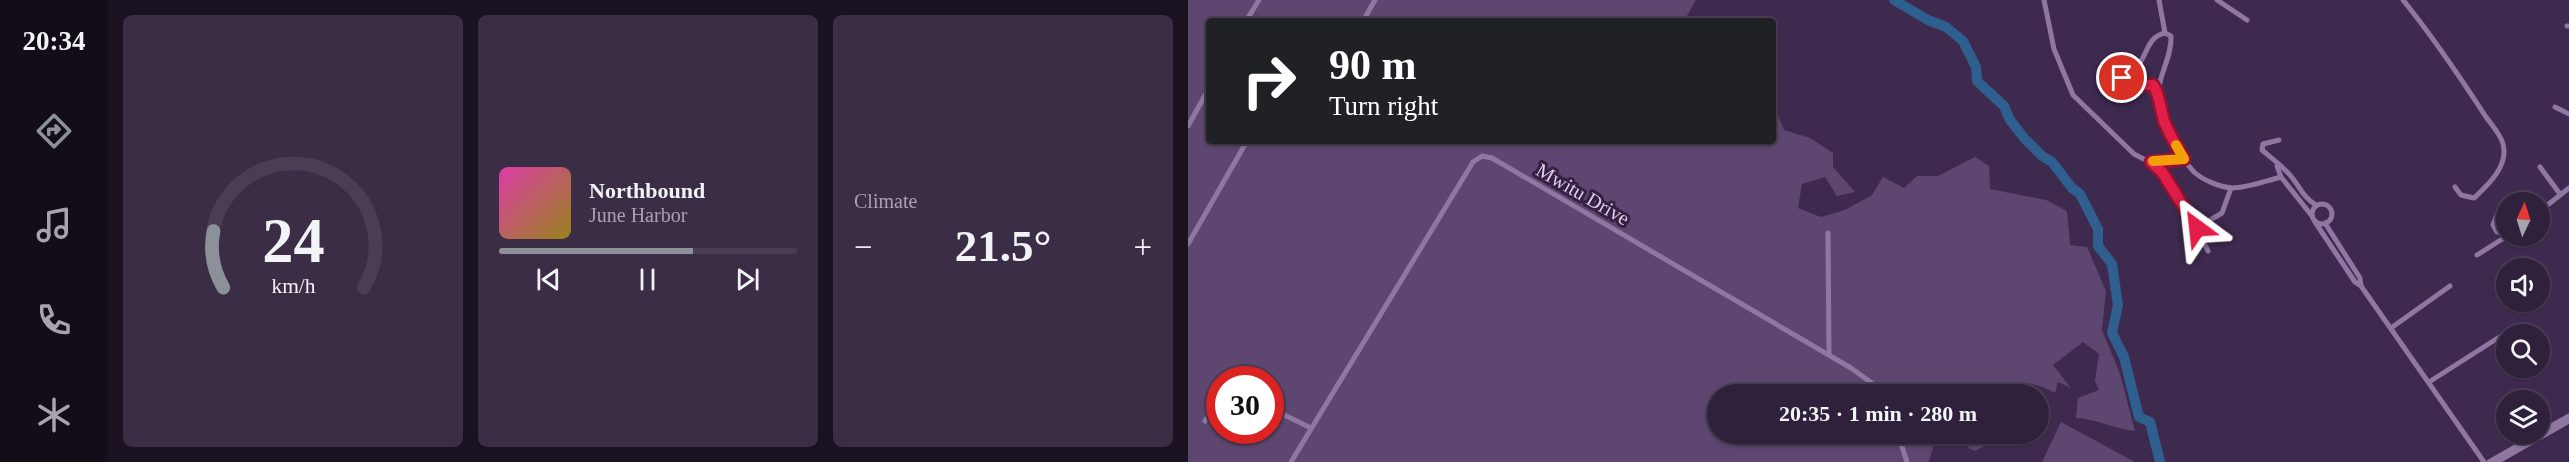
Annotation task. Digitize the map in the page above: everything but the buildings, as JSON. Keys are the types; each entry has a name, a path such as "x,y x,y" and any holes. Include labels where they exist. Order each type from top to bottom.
{"street":[{"path":"1248,18 1258,0"},
{"path":"1365,18 1375,0"},
{"path":"2044,0 2054,49 2073,95 2134,154 2151,162 2162,172 2197,228 2208,251"},
{"path":"2159,0 2166,33 2171,36 2171,46 2158,91 2158,101 2164,122 2184,159 2200,176 2231,188 2281,177"},
{"path":"2217,0 2247,20"},
{"path":"2403,0 2473,96 2503,144 2503,158 2498,172 2474,198 2461,195 2455,187"},
{"path":"2158,91 2153,85 2141,85 2117,96 2110,95 2106,87 2107,82 2122,78 2137,67 2153,38 2166,33"},
{"path":"2137,67 2141,85"},
{"path":"2122,78 2127,91"},
{"path":"1188,126 1206,93"},
{"path":"2555,107 2569,114"},
{"path":"2278,140 2263,144 2262,150 2277,166 2281,177 2314,219 2355,282 2361,286 2484,462"},
{"path":"1188,244 1245,144"},
{"name":"Mwitu Drive","path":"1291,462 1473,162 1482,156 1492,158 1828,354 1874,384"},
{"path":"2151,162 2184,159"},
{"path":"2277,166 2283,168 2303,194 2316,205 2324,204 2332,211 2330,220 2325,224"},
{"path":"2540,167 2560,194"},
{"path":"2197,228 2222,213 2231,188"},
{"path":"2550,202 2569,188"},
{"path":"2314,219 2312,211 2316,205"},
{"path":"2496,217 2493,225 2496,232"},
{"path":"2314,219 2325,224 2361,278 2361,286"},
{"path":"1828,233 1828,354"},
{"path":"2477,255 2496,242"},
{"path":"2391,328 2450,286"},
{"path":"2429,382 2496,339"},
{"path":"1284,415 1311,428"},
{"path":"2550,427 2569,416"},
{"path":"2497,462 2569,421"},
{"path":"1901,444 1907,462"},
{"path":"2489,462 2520,444"}],"shaded area":[{"path":"1188,0 1696,0 1686,18 1206,18 1206,144 1776,144 1776,111 1784,130 1810,138 1833,153 1833,167 1855,192 1837,196 1825,177 1802,184 1798,208 1821,217 1845,210 1872,195 1883,177 1904,188 1917,176 1938,176 1975,157 1989,166 1990,189 2046,200 2067,211 2070,245 2087,247 2106,291 2102,330 2120,374 2135,431 2076,418 2078,398 2099,390 2095,381 2099,354 2083,342 2053,365 2071,388 2058,382 2055,393 2049,390 2049,384 2021,383 1707,384 1707,444 1930,444 1933,447 1929,462 1188,462"},
{"path":"2061,422 2135,462 2042,462"},
{"path":"1970,444 1989,444 1975,451 1968,448"}],"waterway":[{"path":"1894,0 1928,20 1946,27 1963,41 1976,67 1977,81 2004,106 2010,120 2025,139 2042,156 2052,162 2072,188 2080,194 2098,229 2098,246 2112,264 2118,305 2112,333 2124,357 2139,417 2150,422 2160,462"}],"slow traffic":[{"path":"2153,161 2184,159 2176,145"}],"route":[{"path":"2122,78 2127,91 2147,84 2153,85 2158,91 2158,101 2164,122 2184,159 2151,162 2162,172 2197,228"}]}
